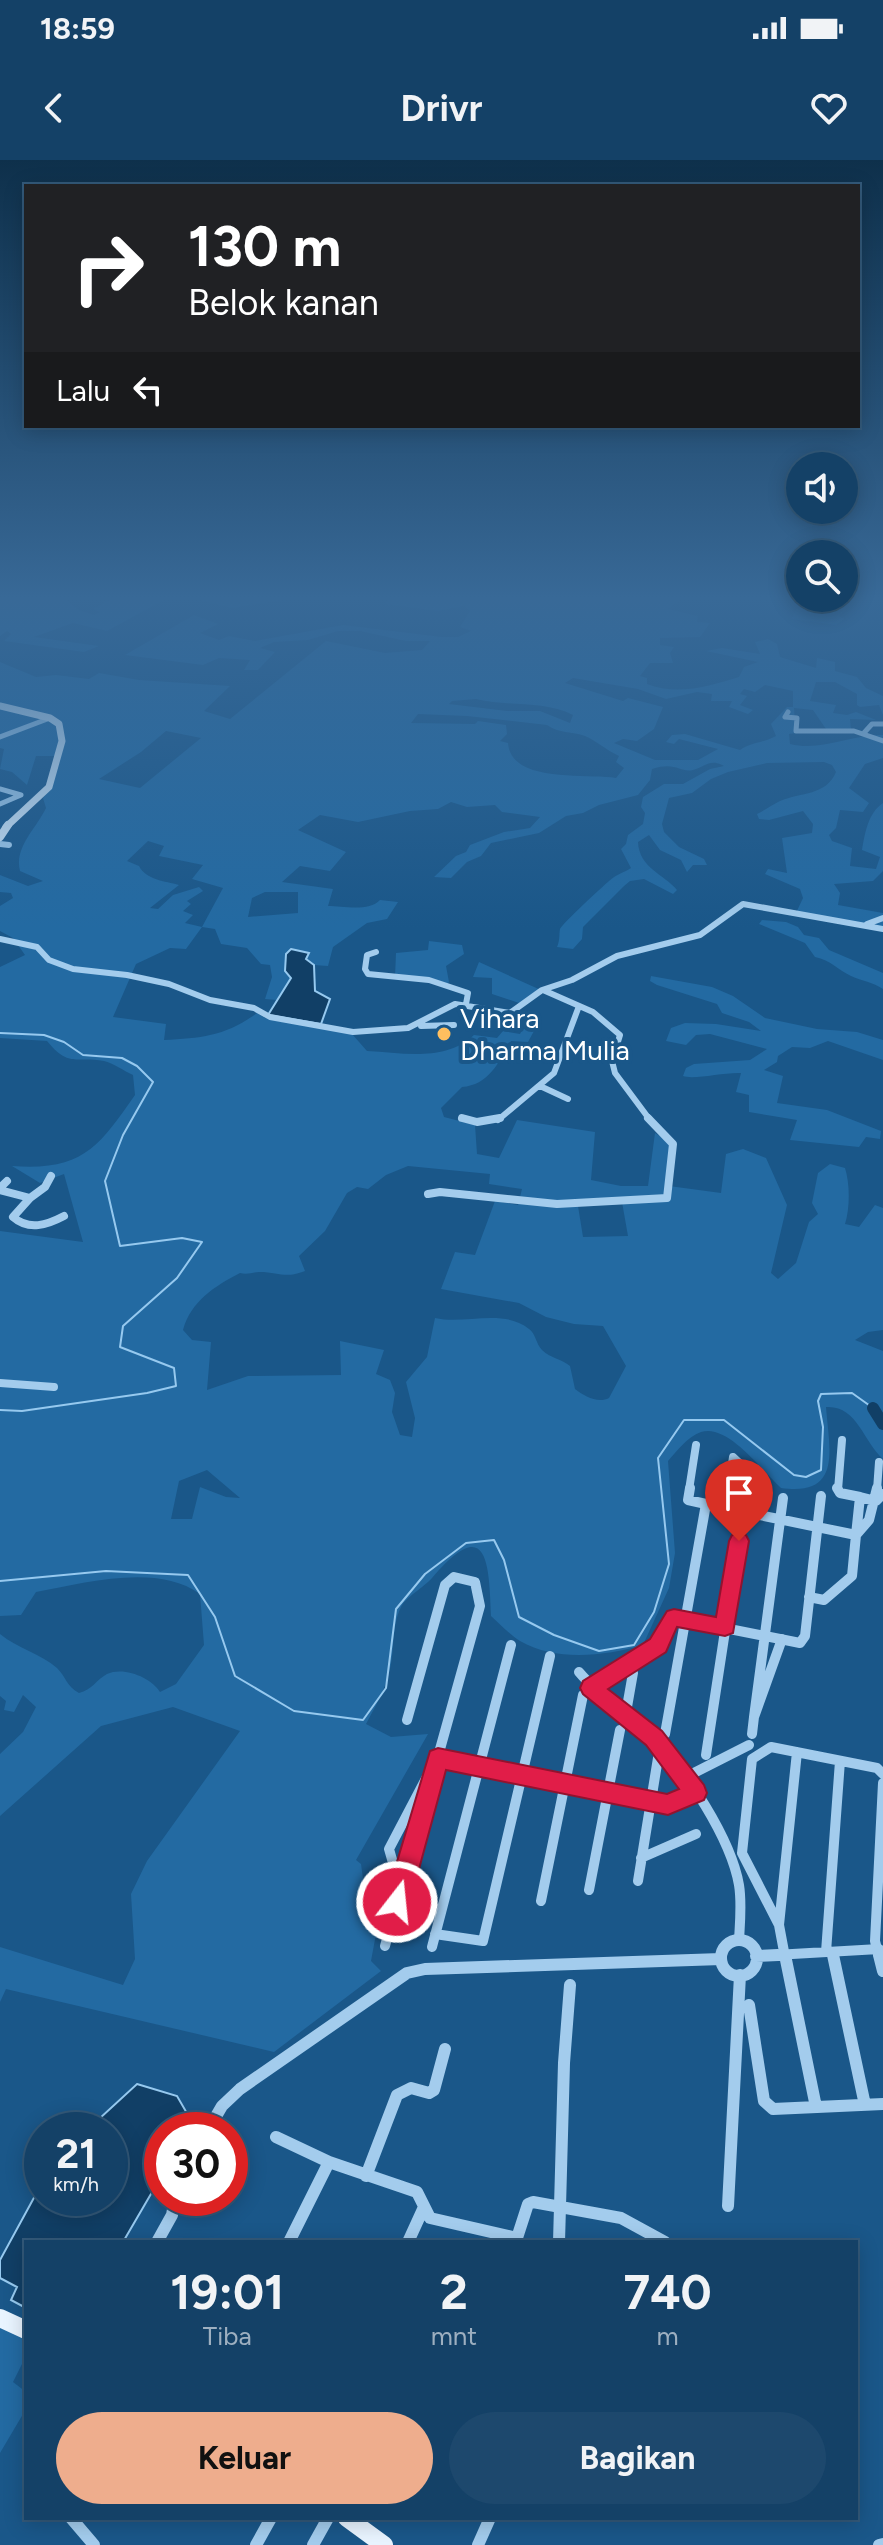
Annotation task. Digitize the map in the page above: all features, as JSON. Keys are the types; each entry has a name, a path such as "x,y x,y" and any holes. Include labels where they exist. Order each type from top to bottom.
{"main road":[{"path":"0,2318 24,2329"},
{"path":"350,2520 381,2544"}],"street":[{"path":"0,706 50,718 59,724 62,741 49,787 0,837"},
{"path":"788,712 785,717 797,718 796,731 863,734 883,741"},
{"path":"0,737 50,718"},
{"path":"863,734 872,724 883,724"},
{"path":"0,789 21,795 0,804"},
{"path":"13,799 32,803"},
{"path":"0,844 9,845"},
{"path":"417,1025 451,1005 466,1004 510,1013 542,990 572,980 617,956 700,935 743,904 787,910 848,925 867,924 883,918"},
{"path":"867,924 883,929"},
{"path":"0,939 41,949 49,960 73,969 127,975 179,986 210,1000 254,1008 270,1017 357,1032 417,1025 454,1025"},
{"path":"376,952 367,955 365,969 368,974 429,980 468,993 466,1004"},
{"path":"428,1194 440,1192 557,1204 658,1201 667,1198 673,1144 653,1126 618,1080 612,1065 620,1035 593,1012 542,990"},
{"path":"462,1118 477,1122 497,1121 510,1111 513,1104 540,1086 558,1066 564,1041 579,1006"},
{"path":"540,1086 568,1099"},
{"path":"51,1176 45,1187 13,1217 22,1224 44,1226 64,1216"},
{"path":"2,1186 30,1198"},
{"path":"0,1383 54,1387"},
{"path":"842,1440 837,1489 840,1493 879,1498"},
{"path":"696,1445 688,1500 856,1535 867,1527 879,1498 880,1466"},
{"path":"706,1755 749,1472 736,1457 733,1457 725,1508"},
{"path":"541,1901 587,1691 658,1645 670,1620 685,1618 800,1643 805,1636 821,1496"},
{"path":"809,1597 824,1600 852,1576 860,1497"},
{"path":"686,1777 750,1739 783,1498"},
{"path":"665,1734 706,1504"},
{"path":"385,1946 480,1606 475,1582 454,1577 445,1585 407,1720"},
{"path":"754,1717 782,1639"},
{"path":"432,1947 511,1645"},
{"path":"435,1934 483,1941 550,1656"},
{"path":"627,1666 633,1673 627,1707"},
{"path":"579,1672 587,1691 654,1738 696,1793 738,1878 739,1940"},
{"path":"589,1890 620,1730"},
{"path":"816,2107 779,1925 741,1848 752,1759 771,1747 877,1768 883,1774"},
{"path":"779,1925 797,1752"},
{"path":"438,1758 651,1802 668,1804 696,1793"},
{"path":"403,1880 395,1870 389,1849 438,1758"},
{"path":"638,1881 658,1758"},
{"path":"840,1761 829,1952 865,2105"},
{"path":"883,1783 875,1941 880,1949 883,1971"},
{"path":"641,1858 696,1834"},
{"path":"739,1940 750,1946 756,1956 755,1968 740,1975 727,1970 721,1959 723,1947 739,1940"},
{"path":"756,1956 880,1949"},
{"path":"218,2112 237,2088 256,2079 387,1984 407,1973 440,1968 721,1959"},
{"path":"728,2206 740,1975"},
{"path":"559,2240 558,2206 570,1985"},
{"path":"749,2005 764,2101 773,2109 883,2104"},
{"path":"366,2176 397,2095 411,2088 429,2093 434,2090 445,2049"},
{"path":"276,2137 329,2162 417,2192 430,2218 478,2226 517,2240 530,2203 621,2218 661,2240"},
{"path":"290,2240 329,2162"},
{"path":"409,2240 424,2207"},
{"path":"158,2240 171,2216"},
{"path":"73,2520 94,2545"},
{"path":"256,2545 270,2520"},
{"path":"313,2545 327,2520"},
{"path":"478,2545 489,2520"}],"shaded area":[{"path":"0,705 210,705 204,711 230,719 247,705 460,705 540,711 570,723 573,715 540,705 656,705 663,707 654,729 637,741 623,739 614,743 655,760 698,760 718,749 679,739 674,744 666,742 672,735 685,734 740,750 771,738 776,736 771,724 787,707 793,705 836,705 833,713 847,715 856,712 876,720 850,719 851,730 826,729 813,710 794,708 796,733 789,734 790,744 814,746 883,735 883,758 865,764 849,788 869,803 863,812 840,810 836,828 829,835 832,841 852,848 850,866 876,869 880,857 862,850 871,818 883,803 883,871 873,881 834,884 840,893 838,905 883,913 883,930 796,913 803,898 800,889 765,874 768,869 787,873 782,838 812,833 813,824 803,811 769,820 759,819 757,814 780,801 819,789 832,780 836,772 832,765 824,762 767,763 728,772 711,779 692,793 669,798 662,824 664,832 679,847 704,859 707,865 693,865 687,872 681,860 660,850 649,835 638,842 639,851 647,864 677,890 673,894 644,879 630,881 583,927 582,939 573,949 557,947 560,929 568,920 611,879 631,868 621,849 628,835 643,824 643,797 664,784 683,784 710,769 724,766 711,763 688,770 672,767 652,769 650,780 638,795 566,816 539,833 491,843 481,856 467,862 451,878 434,877 456,856 466,852 470,845 504,832 530,828 540,817 502,812 495,805 467,807 451,802 438,809 410,811 358,822 320,815 298,830 346,852 330,871 300,866 282,882 333,889 328,906 363,907 380,900 398,902 387,919 367,923 333,947 328,966 314,965 306,960 309,953 277,1000 265,999 272,977 270,965 261,964 247,948 221,944 215,929 202,927 186,949 170,948 136,964 113,1017 166,1024 164,1040 213,1034 235,1027 257,1013 265,1018 352,1034 367,1051 409,1054 450,1049 474,1035 497,1038 503,1031 520,1034 523,1028 534,1031 528,1042 511,1041 486,1077 462,1087 441,1108 444,1117 475,1125 477,1154 499,1158 517,1120 595,1132 591,1180 621,1186 648,1186 655,1133 671,1143 669,1186 721,1193 726,1154 743,1149 766,1158 787,1205 771,1273 778,1279 796,1263 809,1222 818,1214 812,1203 818,1173 830,1164 845,1168 849,1196 845,1224 859,1227 875,1205 883,1208 883,1330 868,1332 855,1340 883,1351 883,1459 852,1418 837,1408 826,1407 828,1466 815,1485 801,1489 781,1488 744,1451 722,1435 711,1431 691,1437 668,1461 675,1553 669,1588 643,1645 581,1655 549,1652 520,1641 491,1616 486,1564 482,1553 475,1547 465,1549 451,1559 406,1600 396,1623 387,1680 366,1724 391,1737 428,1734 356,1860 361,1864 366,1900 383,1896 371,1961 381,1971 274,2052 6,1989 0,2002 0,1947 123,1985 135,1959 131,1894 147,1861 240,1731 173,1707 101,1726 0,1816 0,1754 23,1732 36,1707 23,1695 14,1712 4,1710 6,1701 0,1696 0,1634 51,1663 79,1693 107,1674 121,1671 144,1678 160,1692 176,1684 204,1645 200,1594 163,1579 120,1578 36,1592 21,1615 0,1616 0,1231 83,1242 64,1174 40,1183 12,1166 56,1164 86,1152 110,1129 135,1095 133,1075 111,1063 67,1058 47,1041 0,1038 0,967 25,955 13,938 0,931 0,906 13,898 11,893 0,892 0,875 28,886 43,881 20,871 19,862 23,846 46,808 43,798 48,791 56,756 36,756 27,785 12,772 0,769 4,749 0,748","holes":["418,714 547,725 589,738 619,756 616,762 624,768 616,778 536,771 522,765 512,756 508,743 500,741 507,734 506,725 478,721 475,724 411,723","166,731 201,738 140,788 99,779 141,752","148,841 164,846 159,856 203,865 192,879 223,888 202,927 185,923 193,915 183,911 191,904 187,901 203,891 199,887 173,895 158,909 150,908 179,885 151,877 139,866 127,861","265,892 298,892 298,913 248,917 252,898","408,1166 490,1174 489,1184 522,1189 518,1205 495,1201 475,1255 455,1252 441,1289 519,1303 546,1317 574,1324 603,1326 626,1366 609,1398 596,1400 579,1392 575,1389 570,1366 542,1350 529,1329 508,1319 496,1318 435,1318 427,1357 406,1382 415,1418 412,1437 400,1435 392,1412 395,1393 390,1380 376,1374 384,1350 340,1341 341,1375 248,1376 207,1390 211,1342 192,1340 183,1330 198,1303 213,1289 240,1273 287,1275 305,1271 299,1256 325,1231 347,1193 357,1187 368,1189 386,1175","622,1202 628,1236 583,1237 578,1206","207,1470 240,1498 226,1497 200,1487 192,1519 171,1519 179,1481"]},
{"path":"741,705 753,710 748,714 729,707"},
{"path":"762,920 786,922 798,927 804,935 819,938 829,950 883,973 883,989 815,957 805,943 759,924"},
{"path":"429,941 462,945 464,954 446,966 449,982 444,987 425,978 395,977 396,953 428,950"},
{"path":"291,949 309,953 306,959 314,965 315,991 330,999 321,1024 268,1015 291,978 285,971 286,954"},
{"path":"479,962 543,991 522,1004 492,994 492,978 473,977"},
{"path":"651,976 712,987 733,996 765,1018 817,1029 857,1032 883,1040 883,1060 828,1041 810,1048 792,1047 764,1070 783,1076 777,1103 827,1110 881,1131 880,1139 866,1137 859,1147 790,1140 797,1120 749,1112 749,1095 736,1092 741,1073 683,1076 686,1068 694,1064 750,1060 767,1049 710,1034 696,1035 686,1045 666,1041 671,1028 685,1023 761,1031 749,1022 722,1013 717,1004 657,985 650,981"},
{"path":"137,2084 177,2096 186,2112 144,2112 144,2206 124,2240 24,2240 24,2307 11,2300 17,2287 0,2278 0,2260 24,2216 128,2216 128,2112 107,2112"},
{"path":"0,2326 24,2338 24,2360 13,2382 24,2390 24,2412 0,2453"}],"waterway":[{"path":"0,1033 44,1035 64,1042 83,1055 122,1058 137,1066 153,1082 123,1135 105,1181 120,1246 182,1238 202,1242 177,1278 123,1326 120,1347 174,1368 176,1386 22,1411 0,1410"},
{"path":"0,1581 106,1571 188,1575 215,1617 235,1676 294,1711 363,1720 386,1688 396,1609 425,1574 466,1543 494,1540 504,1560 519,1617 554,1635 599,1651 634,1645 654,1612 669,1564 658,1458 684,1420 724,1420 794,1475 806,1477 821,1470 823,1427 818,1401 821,1394 852,1393 873,1408"},
{"path":"873,1408 883,1424"}],"place":[{"name":"Vihara Dharma Mulia","path":"444,1034"}],"route":[{"path":"397,1902 438,1758 668,1804 696,1793 654,1738 591,1688 658,1645 670,1620 674,1618 725,1627 739,1541"}]}
